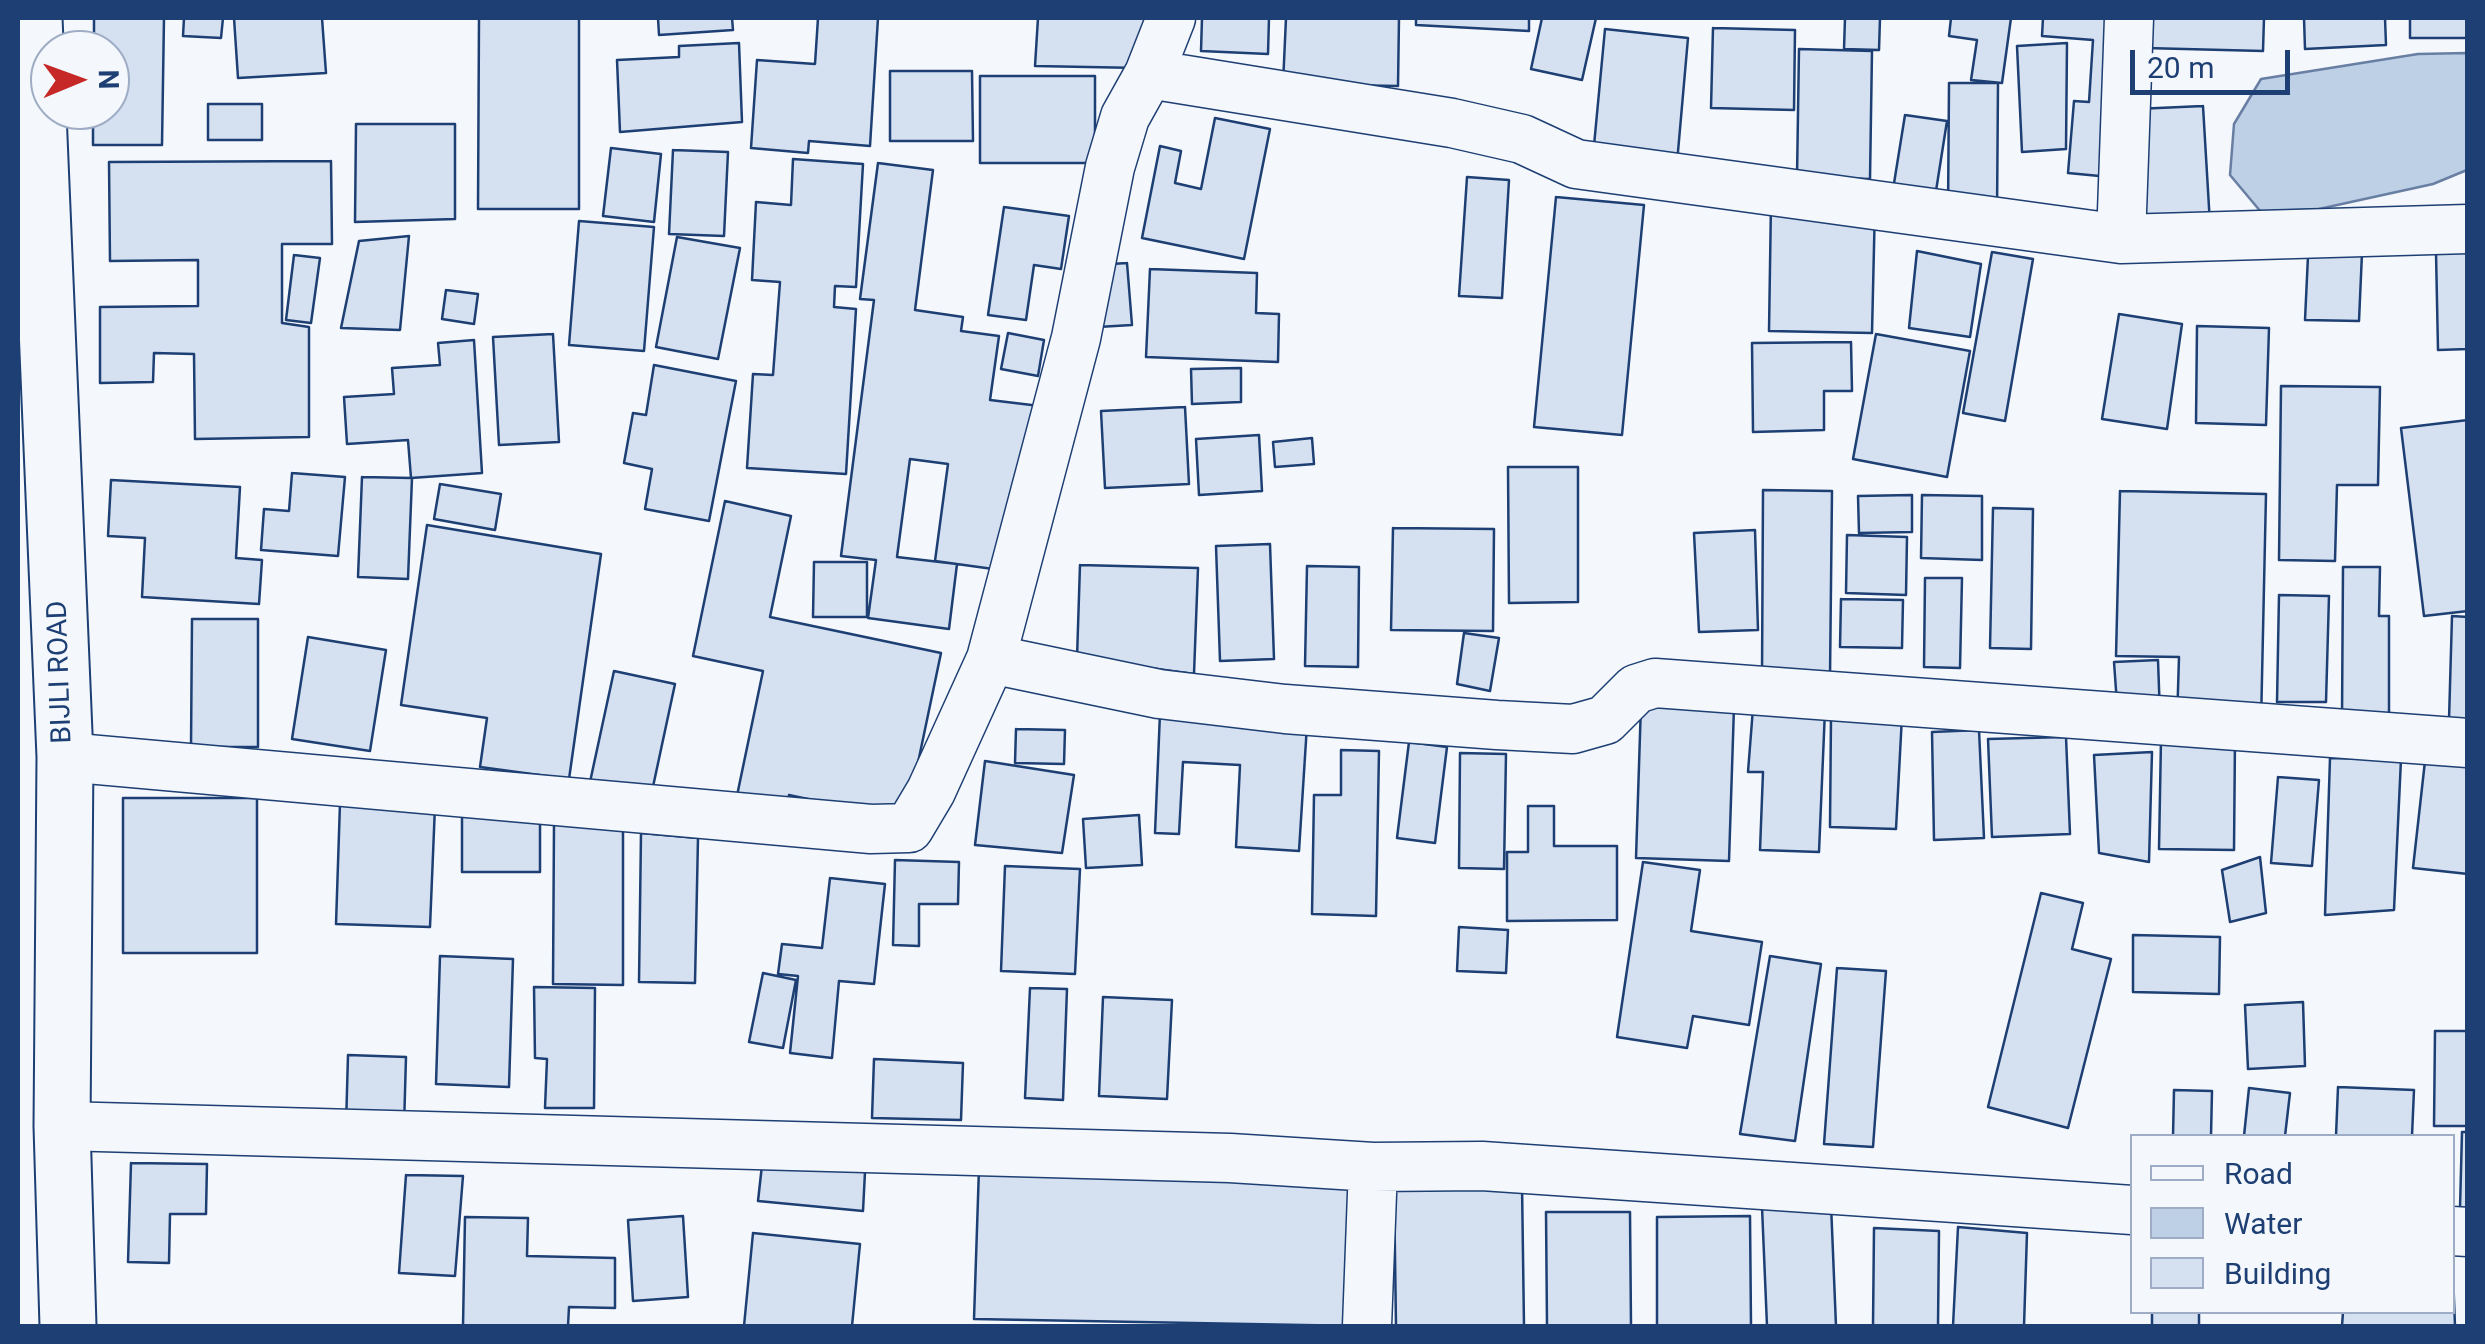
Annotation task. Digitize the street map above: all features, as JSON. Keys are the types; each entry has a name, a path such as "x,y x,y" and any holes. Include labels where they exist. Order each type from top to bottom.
{"street":[{"name":"BIJLI ROAD","path":"34,18 35,453 65,757 62,1126 68,1326"},
{"path":"65,757 871,829 909,828 931,791 990,658 1046,462 1110,167 1126,117 1149,74 1171,18"},
{"path":"2121,239 2128,18"},
{"path":"1149,74 1452,123 1522,139 1576,164 1595,168 2121,239 2468,229"},
{"path":"990,658 1159,694 1285,709 1497,725 1572,728 1605,720 1636,688 1654,682 2468,743"},
{"path":"62,1126 1190,1157 1374,1167 1482,1166 2130,1210"},
{"path":"1367,1326 1374,1167"}],"water":[{"path":"2467,53 2467,170 2433,184 2319,209 2261,212 2230,175 2234,124 2261,79 2418,54"}],"building":[{"path":"94,18 164,18 162,145 93,145 93,130 130,130 130,30 94,30"},
{"path":"184,18 223,18 221,38 183,36"},
{"path":"234,18 322,18 326,73 238,78"},
{"path":"479,18 579,18 579,209 478,209"},
{"path":"658,18 732,18 733,30 659,35"},
{"path":"818,18 878,18 870,146 809,141 808,153 751,148 757,60 815,64"},
{"path":"1038,18 1161,18 1161,30 1141,30 1140,68 1035,66"},
{"path":"1202,18 1269,18 1268,54 1201,51"},
{"path":"1286,18 1399,18 1398,86 1283,84"},
{"path":"1416,18 1529,18 1529,31 1416,25"},
{"path":"1542,18 1596,18 1582,80 1531,69"},
{"path":"1845,18 1880,18 1879,50 1844,49"},
{"path":"1951,18 2011,18 2002,83 1971,80 1977,40 1949,36"},
{"path":"2043,18 2123,18 2110,177 2068,173 2074,101 2089,102 2093,40 2042,36"},
{"path":"2146,18 2264,18 2263,51 2145,48"},
{"path":"2304,18 2385,18 2386,45 2305,49"},
{"path":"2410,18 2468,18 2468,38 2410,38"},
{"path":"1713,28 1795,30 1794,110 1711,108"},
{"path":"1605,29 1688,38 1677,163 1593,156"},
{"path":"739,43 742,122 620,132 617,60 679,57 679,46"},
{"path":"2067,43 2066,149 2022,152 2017,46"},
{"path":"1799,49 1872,51 1870,179 1797,177"},
{"path":"890,71 972,71 973,141 890,141"},
{"path":"980,76 1095,76 1095,163 980,163"},
{"path":"1949,83 1998,83 1997,214 1948,214"},
{"path":"208,104 262,104 262,140 208,140"},
{"path":"2203,106 2210,224 2143,227 2136,109"},
{"path":"1905,115 1947,121 1933,210 1891,202"},
{"path":"1215,118 1270,129 1244,259 1142,238 1160,146 1181,151 1175,183 1201,189"},
{"path":"356,124 455,124 455,219 355,222"},
{"path":"611,148 661,154 654,222 603,216"},
{"path":"673,150 728,152 724,236 669,234"},
{"path":"793,159 863,164 856,287 835,286 834,307 856,309 846,474 747,468 753,374 773,375 780,282 752,280 756,202 791,205"},
{"path":"331,161 332,244 282,244 282,323 309,327 309,437 195,439 194,354 154,353 153,382 100,383 100,307 198,306 198,260 110,261 109,162"},
{"path":"878,163 933,170 915,310 963,317 961,331 999,336 990,400 1048,407 1015,572 957,564 949,629 868,618 876,560 841,556 874,300 860,299","holes":["910,459 948,464 935,561 956,564 897,557"]},
{"path":"1467,177 1509,180 1502,298 1459,296"},
{"path":"1556,197 1644,205 1622,435 1534,427"},
{"path":"1771,202 1875,204 1872,333 1769,331"},
{"path":"1004,207 1069,216 1061,269 1034,265 1026,320 988,315"},
{"path":"579,221 654,227 644,351 569,345"},
{"path":"409,236 400,330 341,328 359,241"},
{"path":"677,237 740,248 718,359 656,347"},
{"path":"1917,251 1981,264 1970,337 1909,328"},
{"path":"1992,252 2033,259 2005,421 1963,413"},
{"path":"2468,252 2468,349 2438,350 2436,253"},
{"path":"2362,253 2359,321 2305,320 2308,256"},
{"path":"294,255 320,258 311,323 286,320"},
{"path":"1127,263 1132,325 1098,327 1095,265"},
{"path":"1150,269 1257,273 1256,313 1279,314 1278,362 1146,357"},
{"path":"446,290 478,294 474,324 442,319"},
{"path":"2119,314 2182,324 2167,429 2102,419"},
{"path":"2197,326 2269,328 2266,425 2196,423"},
{"path":"1008,333 1044,340 1038,376 1001,369"},
{"path":"553,334 559,442 499,445 493,337"},
{"path":"1876,334 1970,351 1947,477 1853,459"},
{"path":"474,340 482,473 411,478 408,440 347,444 344,397 394,394 392,368 440,365 438,343"},
{"path":"1851,342 1852,391 1824,391 1824,430 1753,432 1752,343"},
{"path":"654,365 736,381 709,521 645,509 652,469 624,463 633,413 646,415"},
{"path":"1241,368 1241,402 1192,404 1191,369"},
{"path":"2281,386 2380,387 2378,485 2337,485 2335,561 2279,560"},
{"path":"1185,407 1189,484 1105,488 1101,411"},
{"path":"2468,420 2468,611 2424,616 2401,428"},
{"path":"1259,435 1262,491 1199,495 1196,439"},
{"path":"1312,438 1314,464 1275,467 1273,442"},
{"path":"1508,467 1578,467 1578,602 1509,603"},
{"path":"292,473 345,477 338,556 261,550 264,509 289,511"},
{"path":"362,477 412,478 408,579 358,577"},
{"path":"111,480 240,487 236,558 262,560 259,604 142,597 145,538 108,536"},
{"path":"440,484 501,494 495,530 434,519"},
{"path":"1763,490 1832,491 1830,677 1762,677"},
{"path":"2120,491 2266,494 2261,724 2177,722 2179,657 2116,656"},
{"path":"1912,495 1912,532 1859,533 1858,496"},
{"path":"1922,495 1982,496 1982,560 1921,558"},
{"path":"725,501 791,516 770,617 941,653 906,820 789,795 785,813 734,810 763,671 693,656"},
{"path":"1993,508 2033,509 2031,649 1990,648"},
{"path":"427,525 601,554 569,779 480,767 487,718 401,705"},
{"path":"1393,528 1494,529 1493,631 1391,630"},
{"path":"1755,530 1758,630 1699,632 1694,533"},
{"path":"1847,535 1907,537 1906,595 1846,593"},
{"path":"1270,544 1274,659 1220,661 1216,546"},
{"path":"814,562 867,562 867,617 813,617"},
{"path":"1080,565 1198,568 1194,674 1077,658"},
{"path":"1307,566 1359,567 1358,667 1305,666"},
{"path":"2343,567 2380,567 2379,616 2389,616 2389,718 2342,718"},
{"path":"1925,578 1962,578 1960,668 1924,667"},
{"path":"2279,595 2329,596 2326,702 2277,702"},
{"path":"1841,599 1903,600 1902,648 1840,647"},
{"path":"2452,616 2468,617 2468,720 2449,720"},
{"path":"192,619 258,619 258,747 191,747"},
{"path":"1464,633 1499,638 1490,691 1457,684"},
{"path":"308,637 386,650 370,751 292,739"},
{"path":"2158,660 2160,716 2118,718 2114,662"},
{"path":"614,671 675,684 651,796 590,782"},
{"path":"1641,704 1734,707 1729,861 1636,858"},
{"path":"1753,708 1825,710 1819,852 1760,850 1763,772 1748,772"},
{"path":"1160,713 1307,725 1299,851 1236,847 1240,765 1183,762 1179,834 1155,833"},
{"path":"1831,715 1902,716 1896,829 1830,827"},
{"path":"1016,729 1065,730 1064,764 1015,763"},
{"path":"1979,730 1984,838 1934,840 1932,732"},
{"path":"2066,737 2070,834 1992,837 1988,739"},
{"path":"2235,738 2234,850 2159,849 2161,739"},
{"path":"1409,742 1447,747 1435,843 1397,838"},
{"path":"1341,750 1379,751 1376,916 1312,914 1314,795 1341,795"},
{"path":"2152,752 2149,862 2099,853 2094,755"},
{"path":"1460,753 1506,754 1504,869 1459,868"},
{"path":"2330,758 2401,759 2394,910 2325,915"},
{"path":"985,761 1074,775 1062,853 975,845"},
{"path":"2425,761 2468,766 2468,874 2413,868"},
{"path":"2278,777 2319,780 2312,866 2271,863"},
{"path":"123,798 257,798 257,953 123,953"},
{"path":"340,803 435,806 430,927 336,924"},
{"path":"1528,806 1554,806 1554,846 1617,846 1617,920 1507,921 1507,852 1528,852"},
{"path":"462,808 540,815 540,872 462,872"},
{"path":"1139,815 1142,865 1086,868 1083,819"},
{"path":"554,823 623,830 623,985 553,984"},
{"path":"641,833 698,838 695,983 639,982"},
{"path":"2260,857 2266,913 2230,922 2222,870"},
{"path":"895,860 959,862 958,904 919,904 919,946 893,945"},
{"path":"1643,862 1700,870 1691,931 1762,942 1749,1025 1693,1016 1687,1048 1617,1037"},
{"path":"1005,866 1080,869 1075,974 1001,971"},
{"path":"830,878 885,884 874,984 839,981 832,1058 790,1053 798,976 778,974 782,944 822,948"},
{"path":"2041,893 2083,903 2072,949 2111,959 2068,1128 1988,1107"},
{"path":"1459,927 1508,930 1506,973 1457,971"},
{"path":"2133,935 2220,937 2219,994 2133,992"},
{"path":"440,956 513,959 509,1087 436,1084"},
{"path":"1770,956 1821,964 1795,1141 1740,1134"},
{"path":"1837,968 1886,971 1873,1147 1824,1144"},
{"path":"763,973 796,980 783,1048 749,1042"},
{"path":"534,987 595,988 594,1108 545,1108 547,1059 535,1058"},
{"path":"1030,988 1067,989 1063,1100 1025,1098"},
{"path":"1103,997 1172,1000 1167,1099 1099,1096"},
{"path":"2303,1002 2305,1066 2248,1069 2245,1005"},
{"path":"2435,1031 2468,1031 2468,1126 2434,1126"},
{"path":"348,1055 406,1057 404,1127 346,1126"},
{"path":"874,1059 963,1063 961,1120 872,1118"},
{"path":"2338,1087 2414,1090 2412,1134 2336,1134"},
{"path":"2249,1088 2290,1093 2285,1134 2244,1134"},
{"path":"2174,1090 2212,1091 2211,1134 2173,1134"},
{"path":"2462,1132 2468,1132 2468,1208 2460,1208"},
{"path":"131,1163 207,1164 206,1214 170,1214 169,1263 128,1262"},
{"path":"762,1165 865,1172 863,1211 758,1201"},
{"path":"979,1168 1362,1182 1358,1326 974,1319"},
{"path":"406,1175 463,1176 455,1276 399,1273"},
{"path":"1522,1184 1524,1326 1396,1326 1394,1186"},
{"path":"1831,1204 1836,1326 1767,1326 1762,1207"},
{"path":"1546,1212 1630,1212 1631,1326 1547,1326"},
{"path":"683,1216 688,1297 633,1301 628,1220"},
{"path":"1750,1216 1751,1326 1657,1326 1657,1217"},
{"path":"465,1217 528,1218 527,1256 615,1258 615,1308 569,1307 568,1326 463,1326"},
{"path":"1958,1227 2027,1233 2024,1326 1953,1326"},
{"path":"1874,1228 1939,1231 1938,1326 1873,1326"},
{"path":"753,1233 860,1244 852,1326 744,1326"},
{"path":"2152,1314 2199,1314 2199,1326 2152,1326"},
{"path":"2343,1314 2455,1314 2455,1326 2342,1326"}]}
